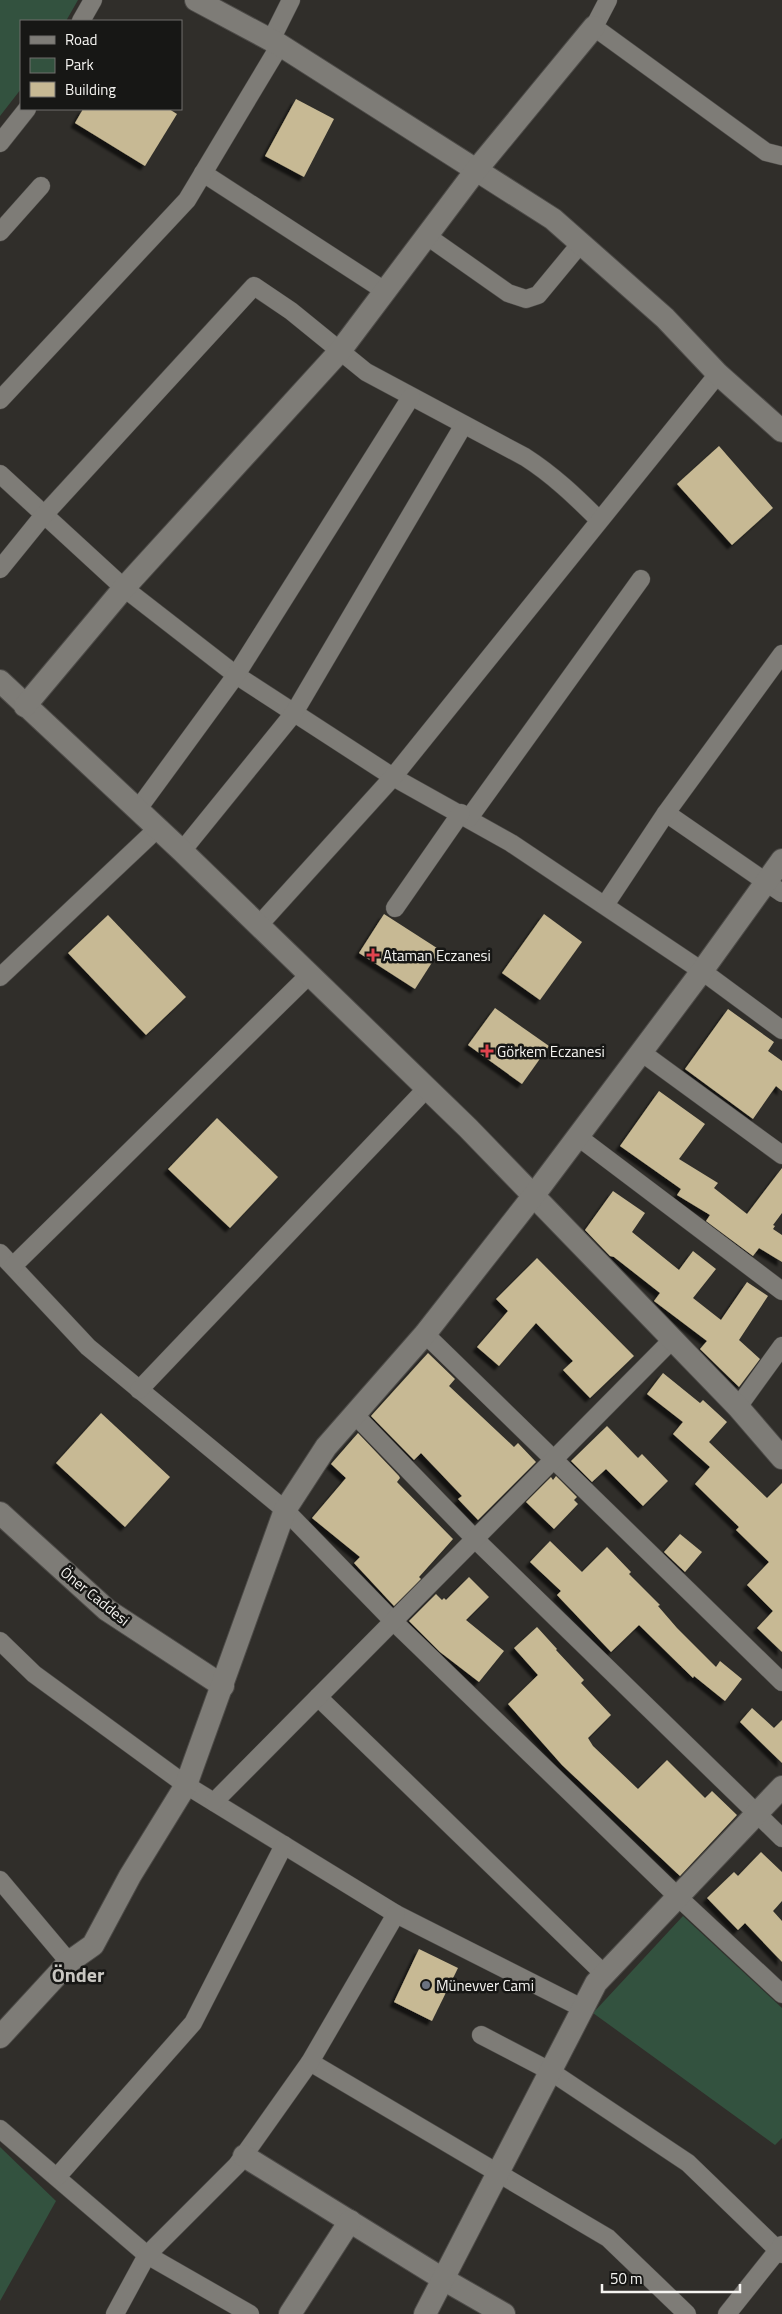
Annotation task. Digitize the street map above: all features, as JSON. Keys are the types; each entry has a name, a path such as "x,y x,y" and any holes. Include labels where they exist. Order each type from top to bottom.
{"street":[{"path":"82,20 93,0"},
{"path":"196,0 276,43 553,218 665,318 718,374 782,431"},
{"path":"0,400 187,200 276,43 291,0"},
{"path":"25,706 124,588 340,351 477,169 594,27 608,0"},
{"path":"594,27 766,152 782,156"},
{"path":"0,143 26,110"},
{"path":"203,173 385,291"},
{"path":"0,232 41,186"},
{"path":"427,236 508,293 526,299 538,295 582,243"},
{"path":"0,569 43,516 254,286 290,311 366,372 463,426 525,457 545,470 565,486 599,520"},
{"path":"259,925 394,777 718,374"},
{"path":"138,809 236,675 411,397"},
{"path":"182,851 294,713 463,426"},
{"path":"0,474 43,516 124,588 236,675 394,777 511,842 702,970 782,1030"},
{"path":"395,908 641,579"},
{"path":"605,905 666,813 782,654"},
{"path":"0,681 259,925 534,1195 738,1407 782,1458"},
{"path":"666,813 774,887"},
{"path":"0,977 158,828"},
{"path":"0,2036 69,1962 94,1945 130,1876 186,1785 285,1510 326,1447 425,1334 534,1195 702,970 774,887 782,860"},
{"path":"13,1266 309,975"},
{"path":"641,1052 782,1155"},
{"path":"139,1390 426,1089"},
{"path":"577,1136 782,1291"},
{"path":"0,1253 88,1348 285,1510 394,1621 678,1897 782,1994"},
{"path":"425,1334 782,1682"},
{"path":"214,1802 673,1340"},
{"path":"738,1407 782,1346"},
{"path":"355,1415 475,1539 782,1838"},
{"name":"Öner Caddesi","path":"0,1513 107,1610 223,1686"},
{"path":"0,1641 34,1674 186,1785 396,1914 582,2008"},
{"path":"318,1697 604,1974"},
{"path":"425,2314 596,1983 782,1787"},
{"path":"57,2177 193,2023 284,1845"},
{"path":"0,1880 69,1962"},
{"path":"115,2314 147,2255 244,2156 310,2062 396,1914"},
{"path":"481,2035 550,2071 688,2163 781,2249 727,2314"},
{"path":"310,2062 608,2238 687,2314"},
{"path":"0,2129 147,2255 250,2314"},
{"path":"244,2156 443,2279 504,2314"},
{"path":"290,2314 350,2222"}],"green space":[{"path":"0,0 78,0 67,20 20,20 20,90 0,116"},
{"path":"683,1916 782,2008 782,2138 775,2145 593,2013"},
{"path":"0,2147 56,2201 0,2301"}],"building":[{"path":"296,99 334,119 304,177 265,156"},
{"path":"82,110 171,110 177,114 145,166 75,123"},
{"path":"719,446 773,508 732,545 677,484"},
{"path":"384,914 440,950 415,989 359,953"},
{"path":"544,914 582,942 540,1000 502,973"},
{"path":"108,915 186,997 146,1035 68,953"},
{"path":"495,1008 549,1046 522,1084 468,1045"},
{"path":"728,1009 774,1042 768,1051 782,1061 782,1091 776,1086 753,1119 685,1069"},
{"path":"659,1091 705,1124 679,1159 718,1183 714,1188 747,1214 782,1168 782,1213 773,1225 775,1226 773,1229 782,1235 782,1262 759,1248 753,1256 706,1221 710,1215 677,1195 681,1189 620,1146"},
{"path":"217,1118 278,1177 230,1228 168,1169"},
{"path":"613,1191 645,1213 632,1232 679,1270 693,1251 716,1269 693,1298 721,1320 747,1282 768,1296 739,1340 760,1359 739,1387 700,1349 707,1341 654,1301 660,1293 614,1257 610,1256 585,1230"},
{"path":"537,1258 634,1356 590,1398 563,1370 573,1361 536,1323 499,1366 477,1347 508,1311 496,1299"},
{"path":"428,1353 455,1379 449,1386 514,1447 518,1443 536,1462 478,1520 458,1499 462,1496 421,1453 414,1460 371,1416"},
{"path":"663,1373 700,1403 703,1400 727,1422 709,1442 767,1498 782,1483 782,1652 757,1628 773,1611 747,1585 769,1562 736,1530 739,1527 695,1484 710,1467 673,1434 683,1422 647,1394"},
{"path":"101,1413 170,1477 125,1527 56,1463"},
{"path":"607,1426 638,1458 642,1454 668,1481 643,1506 606,1469 592,1482 571,1461"},
{"path":"358,1433 399,1476 400,1478 397,1482 453,1539 419,1577 421,1579 394,1606 354,1563 360,1557 312,1518 346,1478 331,1464"},
{"path":"556,1476 577,1497 574,1500 578,1504 554,1529 526,1502 551,1477 553,1480"},
{"path":"680,1534 702,1552 685,1572 664,1552"},
{"path":"550,1541 582,1572 607,1547 631,1572 629,1574 660,1605 658,1606 677,1628 716,1667 720,1661 742,1679 725,1701 694,1676 693,1678 639,1625 611,1652 557,1595 561,1591 530,1562"},
{"path":"469,1577 489,1597 466,1620 504,1651 479,1682 440,1652 409,1621 436,1594 442,1600 444,1598 446,1600"},
{"path":"537,1627 584,1680 581,1683 611,1715 588,1738 593,1746 638,1789 667,1760 705,1798 712,1791 737,1815 680,1876 562,1765 508,1704 538,1675 514,1648"},
{"path":"752,1708 774,1728 782,1720 782,1763 740,1722"},
{"path":"761,1852 782,1872 782,1901 773,1911 782,1921 782,1962 745,1923 738,1930 707,1898 734,1872 738,1876"},
{"name":"Münevver Cami","path":"419,1949 458,1968 432,2021 394,2002"}],"place":[{"name":"Ataman Eczanesi","path":"373,955"},
{"name":"Görkem Eczanesi","path":"487,1051"},
{"name":"Münevver Cami","path":"426,1985"}],"district":[{"name":"Önder","path":"78,1974"}]}
